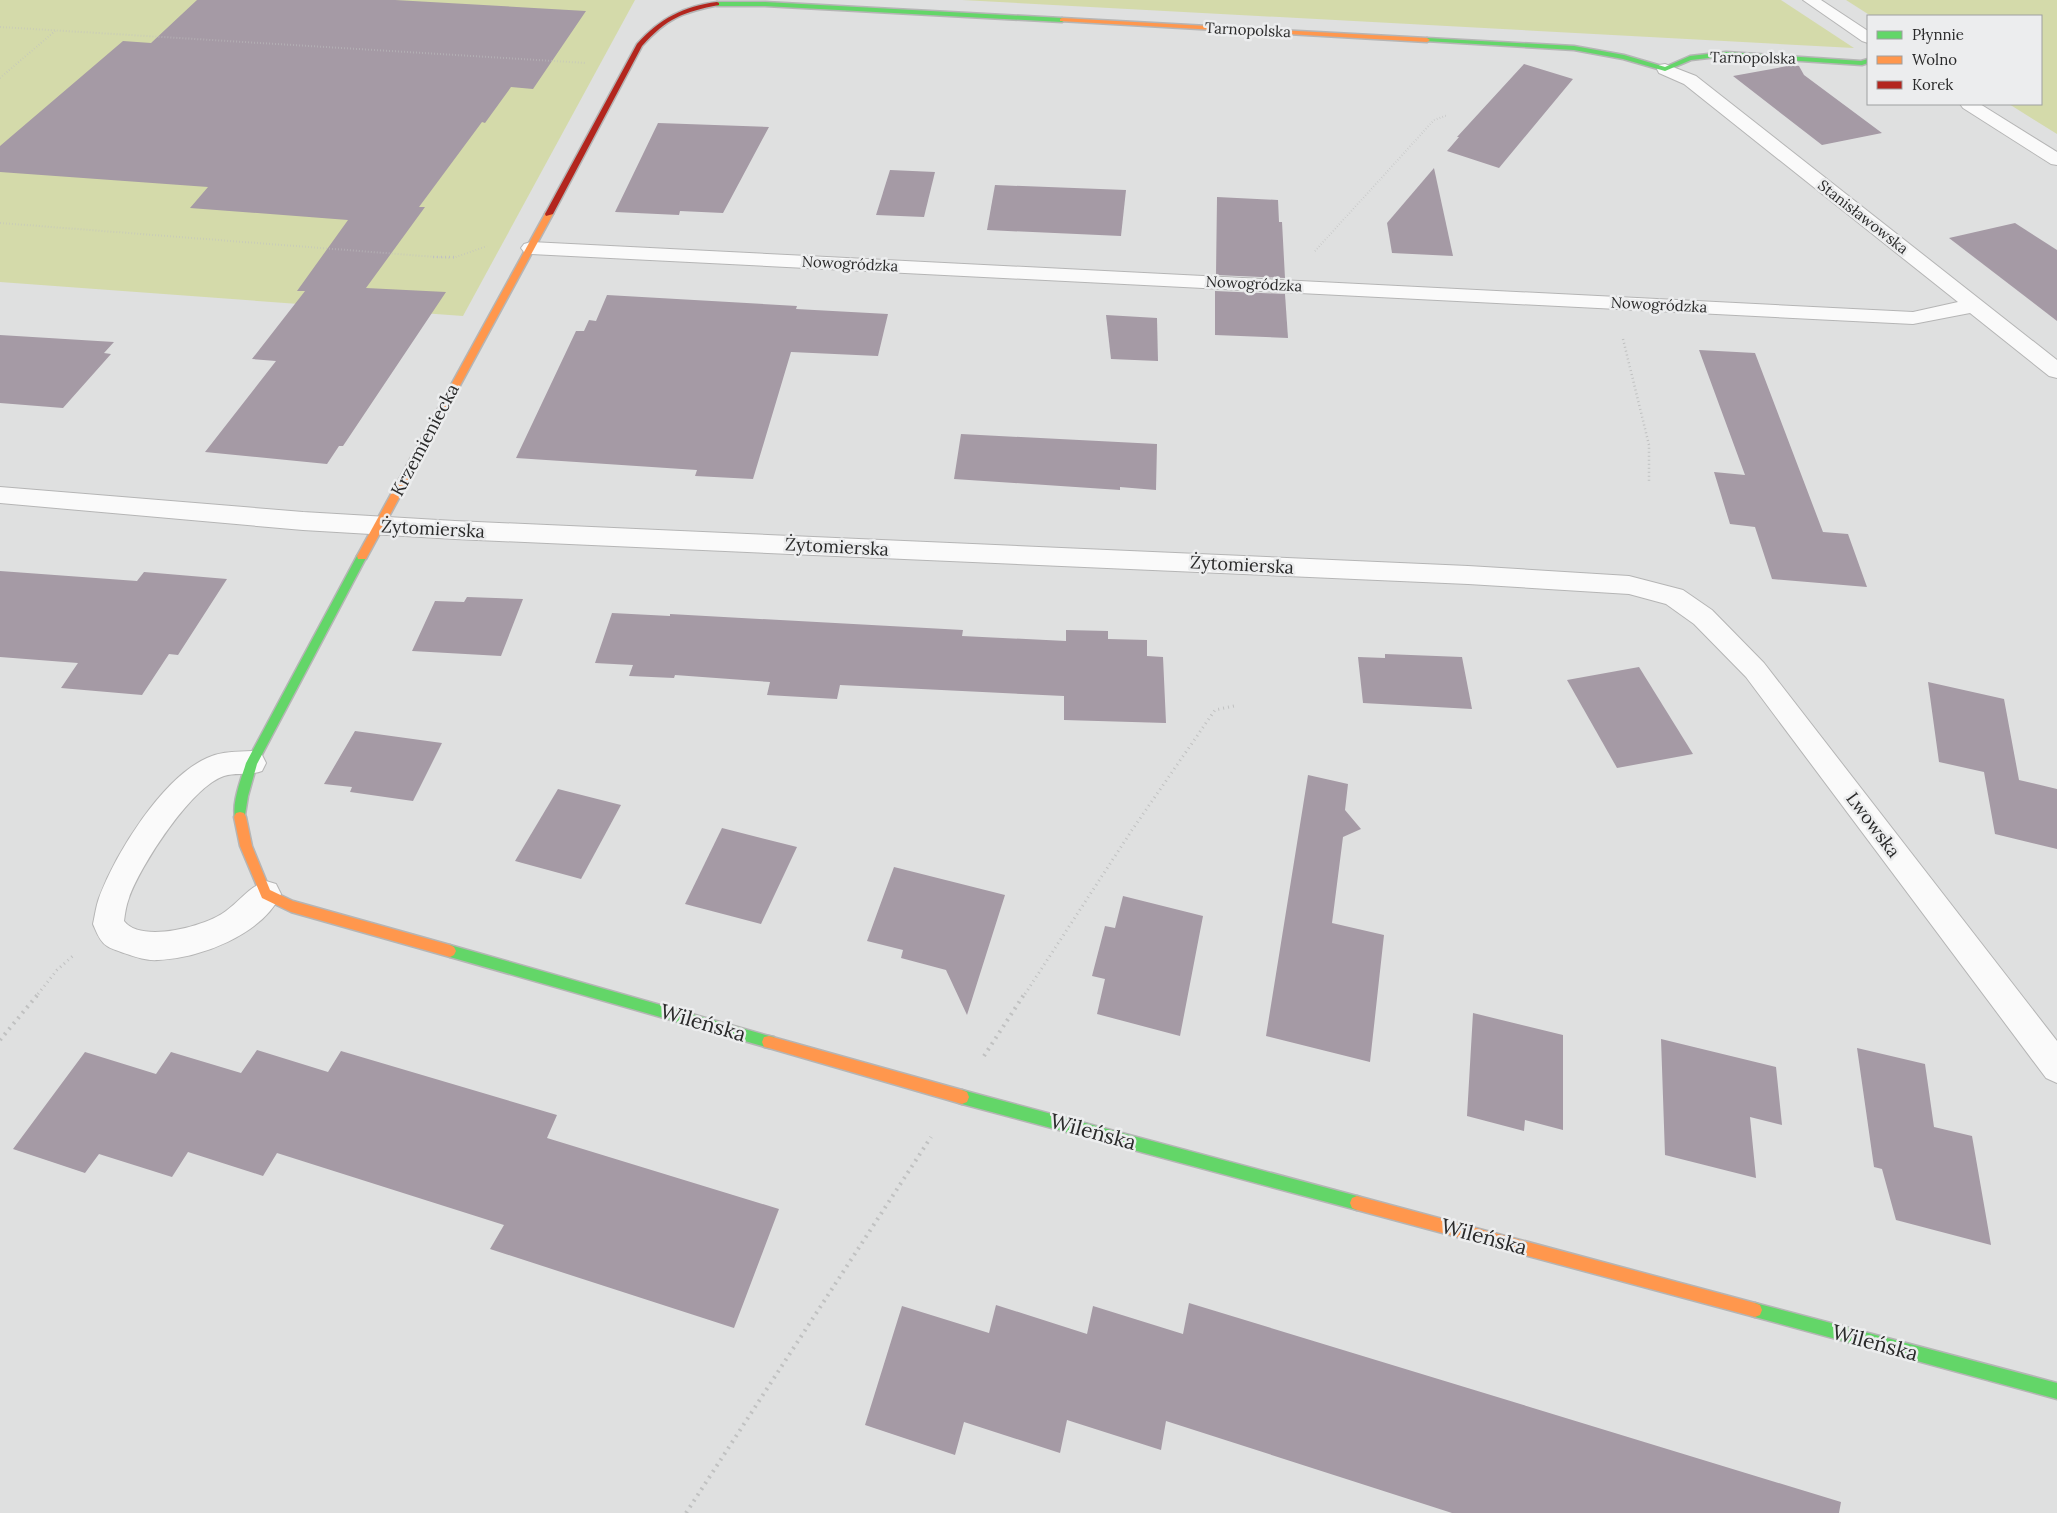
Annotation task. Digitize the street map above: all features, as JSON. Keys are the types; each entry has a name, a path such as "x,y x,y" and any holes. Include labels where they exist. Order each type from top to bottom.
{"street":[{"path":"1811,0 1867,37"},
{"name":"Tarnopolska","path":"638,45 648,31 670,14 682,8 714,3 1574,48 1624,57 1665,69 1690,58 1726,54 1862,63 1867,61"},
{"name":"Krzemieniecka","path":"252,764 412,463 531,248 638,45"},
{"name":"Stanisławowska","path":"1665,69 1690,80 1976,306 2048,353 2057,371"},
{"path":"1971,105 2057,160"},
{"name":"Nowogródzka","path":"531,248 1913,318 1976,306"},
{"name":"Żytomierska","path":"0,495 303,522 1468,574 1629,585 1674,597"},
{"name":"Lwowska","path":"1674,597 1703,618 1755,670 2057,1067"},
{"path":"252,764 244,788 240,817 246,844 266,894 236,922 211,935 189,942 157,946 139,944 117,936 108,924 114,899 131,864 168,806 195,780 216,766 252,764"},
{"name":"Wileńska","path":"266,894 290,906 949,1093 2057,1391"}],"path":[{"path":"0,28 593,63"},
{"path":"0,78 56,31"},
{"path":"1284,285 1434,120 1448,116"},
{"path":"0,224 452,258 491,244"},
{"path":"1614,302 1649,445 1649,483"},
{"path":"0,1040 57,970 108,924"}],"green space":[{"path":"0,0 635,0 463,316 0,282"},
{"path":"962,0 1781,0 1854,48"},
{"path":"1846,0 2057,0 2057,134 2011,105 2042,105 2042,15 1869,15"}],"building":[{"path":"197,0 395,0 586,11 533,89 511,87 485,123 482,122 419,207 425,207 366,288 446,292 343,446 339,446 327,464 205,452 276,361 252,359 305,291 297,291 348,220 190,208 208,187 0,172 0,146 123,41 151,43"},
{"path":"1524,64 1573,79 1499,168 1447,151 1459,137 1457,137"},
{"path":"1793,65 1799,66 1804,75 1882,133 1822,145 1733,76"},
{"path":"658,123 769,127 723,213 680,211 679,215 615,212"},
{"path":"1434,168 1453,256 1392,253 1387,223"},
{"path":"890,170 935,172 924,217 876,215"},
{"path":"995,185 1126,190 1121,236 987,230"},
{"path":"1217,197 1278,200 1279,222 1282,222 1285,278 1216,275"},
{"path":"2015,223 2057,250 2057,321 1949,238"},
{"path":"1215,291 1285,294 1288,338 1215,335"},
{"path":"607,295 797,306 796,309 888,314 878,356 791,352 753,479 695,476 697,470 516,458 576,331 584,331 589,320 596,321"},
{"path":"1106,315 1157,318 1158,361 1111,359"},
{"path":"0,335 114,342 104,353 111,354 63,408 0,403"},
{"path":"1699,350 1755,353 1823,532 1848,534 1867,587 1772,579 1755,527 1730,524 1714,472 1745,475"},
{"path":"961,434 1157,444 1156,490 1120,487 1120,490 954,479"},
{"path":"0,571 137,581 144,572 227,579 178,655 169,654 142,695 61,688 78,663 0,657"},
{"path":"467,597 523,599 501,656 412,651 435,601 464,602"},
{"path":"612,613 670,616 670,614 963,630 962,636 1066,641 1066,630 1108,631 1108,639 1147,640 1147,656 1163,657 1166,723 1064,720 1064,696 840,685 837,699 767,695 770,682 675,675 674,678 629,676 633,665 595,663"},
{"path":"1385,654 1462,657 1472,709 1363,703 1358,657 1385,658"},
{"path":"1639,667 1693,754 1617,768 1567,680"},
{"path":"1928,682 2004,699 2019,780 2057,789 2057,849 1995,834 1984,772 1939,762"},
{"path":"355,731 442,743 413,801 350,792 352,787 324,784"},
{"path":"1308,775 1348,784 1345,810 1361,829 1343,837 1332,923 1384,935 1370,1062 1266,1036"},
{"path":"558,789 621,805 581,879 515,861"},
{"path":"722,828 797,847 761,924 685,904"},
{"path":"894,867 1005,895 967,1015 946,970 901,958 903,950 867,941"},
{"path":"1123,896 1203,916 1180,1036 1097,1014 1105,979 1092,976 1105,926 1115,928"},
{"path":"1473,1013 1563,1035 1563,1130 1525,1120 1524,1131 1467,1116"},
{"path":"1661,1039 1776,1067 1782,1125 1750,1117 1756,1178 1665,1155"},
{"path":"1857,1048 1925,1064 1934,1127 1972,1136 1991,1245 1896,1220 1882,1169 1874,1167"},
{"path":"257,1050 328,1072 341,1051 557,1115 547,1138 779,1209 734,1328 490,1249 504,1225 277,1153 263,1176 188,1152 172,1177 99,1154 85,1173 13,1149 85,1052 156,1074 171,1052 241,1073"},
{"path":"1189,1303 1841,1502 1839,1513 1452,1513 1166,1421 1161,1450 1067,1420 1060,1453 964,1422 955,1455 865,1425 902,1306 989,1333 996,1305 1087,1334 1093,1306 1183,1334"}],"traffic: fast":[{"path":"717,4 765,4 1062,20"},
{"path":"1427,40 1574,48 1624,57 1665,69 1690,58 1726,54 1862,63 1867,61"},
{"path":"240,817 242,796 252,763 362,556"},
{"path":"450,951 769,1042"},
{"path":"962,1097 1357,1203"},
{"path":"1755,1310 2057,1391"}],"traffic: slow":[{"path":"1062,20 1427,40"},
{"path":"362,556 549,214"},
{"path":"240,817 246,846 266,894 291,906 450,951"},
{"path":"769,1042 962,1097"},
{"path":"1357,1203 1755,1310"}],"traffic: jam":[{"path":"549,214 639,45 655,28 683,11 717,4"}]}
